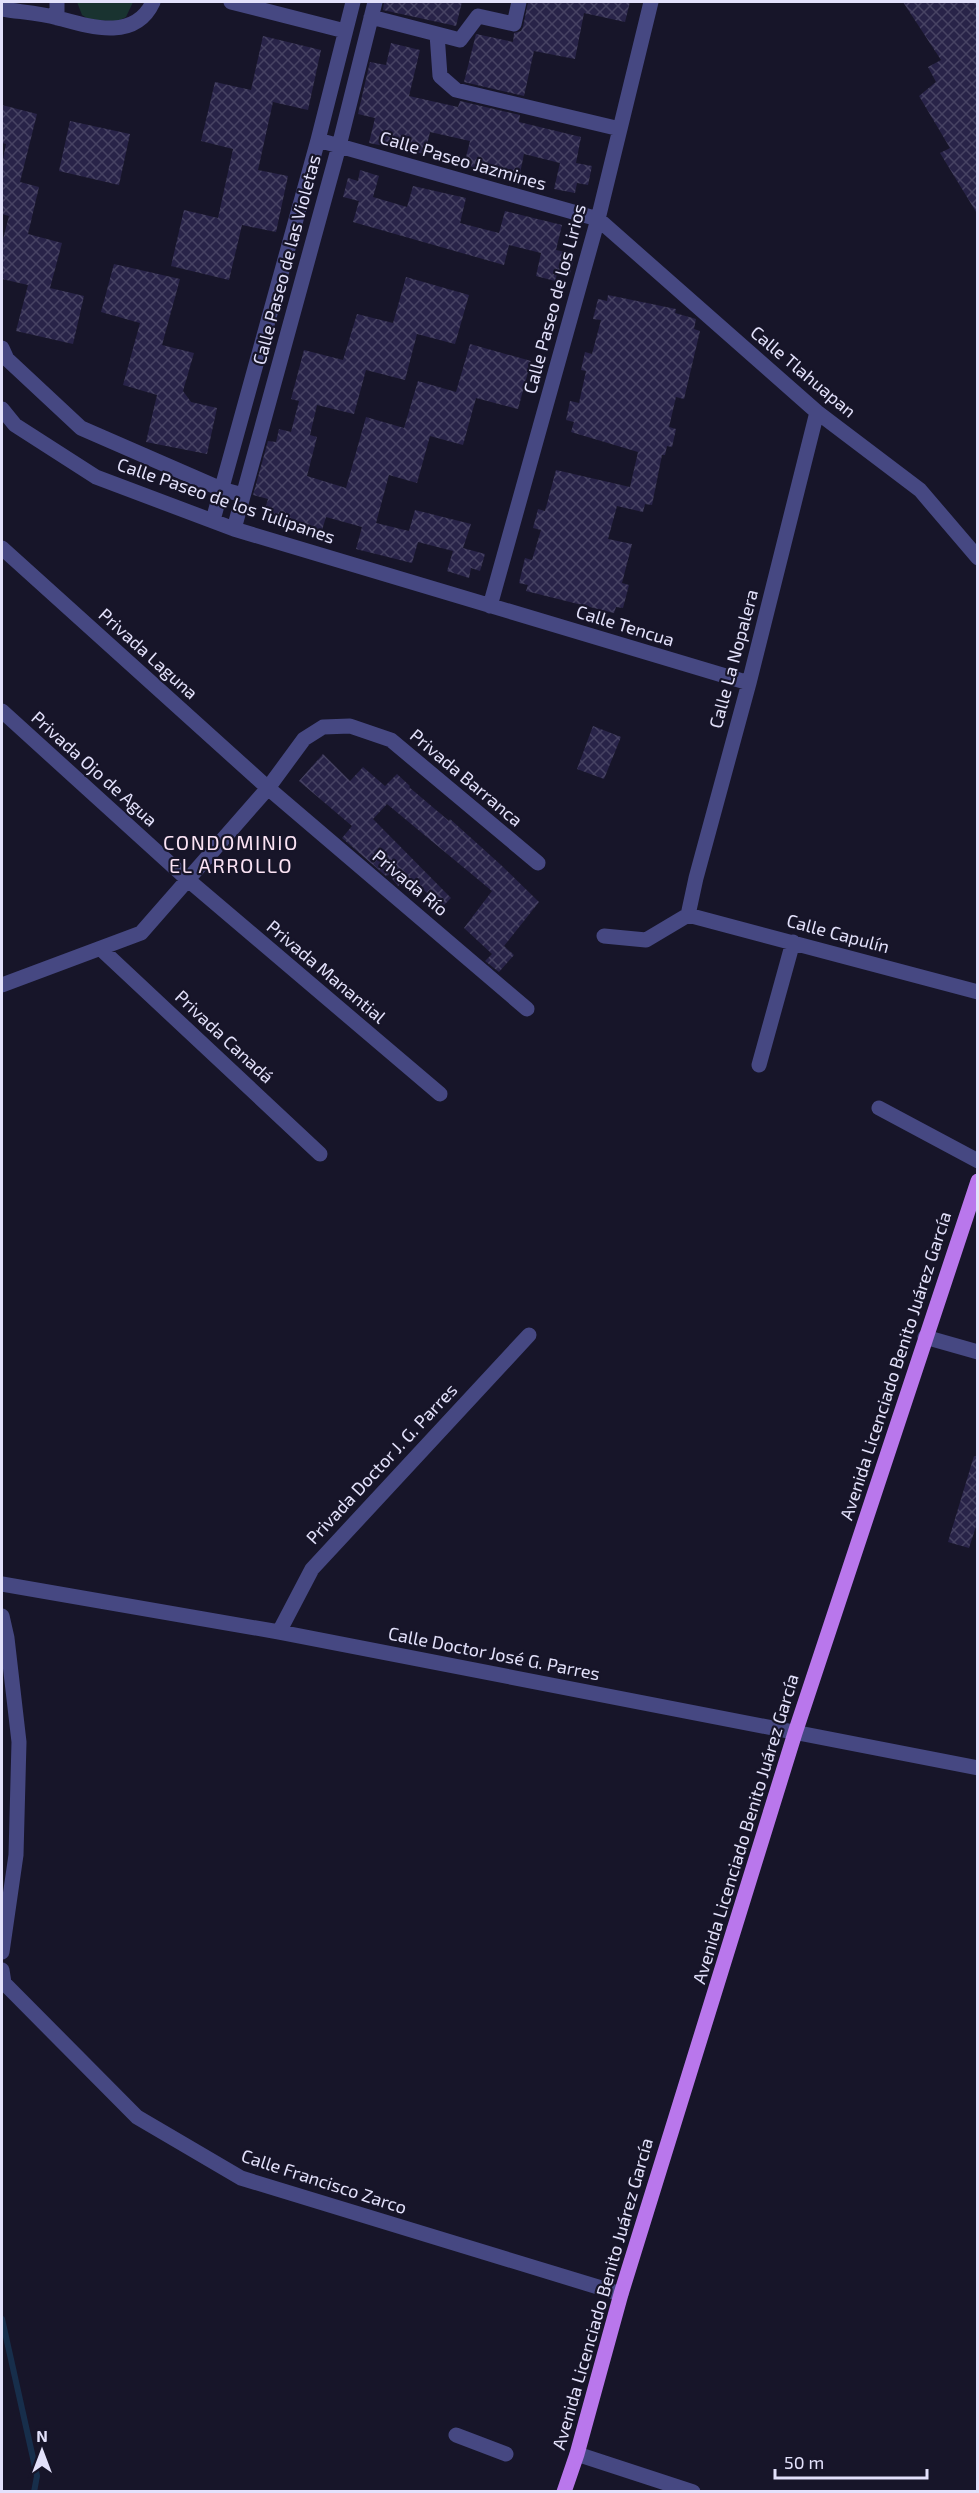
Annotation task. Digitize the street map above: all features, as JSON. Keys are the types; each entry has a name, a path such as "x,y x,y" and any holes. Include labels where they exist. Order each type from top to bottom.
{"main road":[{"name":"Avenida Licenciado Benito Juárez García","path":"564,2492 577,2454 621,2294 795,1733 978,1181"}],"street":[{"path":"57,2 57,18"},
{"path":"2,9 57,18 93,27 130,27 149,10 153,2"},
{"path":"231,2 345,31"},
{"name":"Calle Paseo de las Violetas","path":"213,520 318,140 353,2"},
{"name":"Calle Paseo de las Violetas","path":"234,529 339,146 375,2"},
{"path":"371,17 460,40 478,16 514,24 519,2"},
{"name":"Calle Paseo de los Lirios","path":"490,606 598,219 651,2"},
{"path":"437,34 440,76 456,90 620,129"},
{"name":"Calle Paseo Jazmines","path":"318,140 598,219"},
{"name":"Calle Tlahuapan","path":"598,219 817,412 920,490 978,558"},
{"name":"Calle Paseo de los Tulipanes","path":"2,348 7,359 81,428 221,489 243,495"},
{"name":"Calle Paseo de los Tulipanes","path":"2,409 15,425 96,477 234,529 490,606"},
{"name":"Calle La Nopalera","path":"688,915 817,412"},
{"name":"Privada Laguna","path":"2,548 268,788"},
{"name":"Calle Tencua","path":"490,606 749,683"},
{"name":"Privada Ojo de Agua","path":"2,711 187,879"},
{"name":"Privada Barranca","path":"2,985 141,933 268,788 304,739 323,727 350,726 391,740 538,863"},
{"name":"Privada Río","path":"268,788 527,1009"},
{"name":"Privada Manantial","path":"187,879 440,1094"},
{"path":"604,936 646,940 688,915"},
{"name":"Calle Capulín","path":"688,915 978,992"},
{"path":"759,1065 793,942"},
{"name":"Privada Canadá","path":"101,949 320,1154"},
{"path":"879,1108 978,1161"},
{"name":"Privada Doctor J. G. Parres","path":"279,1632 312,1569 530,1335"},
{"path":"925,1336 978,1352"},
{"name":"Calle Doctor José G. Parres","path":"2,1584 279,1632 978,1768"},
{"path":"2,1616 7,1638 20,1742 16,1855 2,1952"},
{"name":"Calle Francisco Zarco","path":"3,1977 137,2117 241,2178 621,2294"},
{"path":"456,2435 506,2454"},
{"path":"577,2454 693,2492"}],"green space":[{"path":"77,2 133,2 126,17 118,21 90,20 82,15"}],"building":[{"path":"384,2 462,2 456,26 383,10"},
{"path":"528,2 630,2 625,22 584,13 575,59 534,51 524,96 464,82 476,34 513,42 514,33 521,31 523,27"},
{"path":"903,2 978,2 978,215 940,153 950,148 919,96 936,82 928,67 941,60"},
{"path":"263,36 321,50 308,110 273,102 258,170 288,176 276,232 242,225 229,280 171,266 184,210 218,218 233,149 201,141 215,82 251,90"},
{"path":"391,43 420,50 409,96 458,107 460,101 520,115 519,122 581,137 576,163 592,166 588,185 577,183 575,193 554,189 560,163 524,154 519,178 464,165 470,141 430,132 425,154 369,143 375,118 358,114 370,62 386,65"},
{"path":"2,105 37,114 20,182 39,187 28,234 62,243 50,288 84,296 73,344 16,331 28,285 2,279 2,243 9,216 2,214 2,164 6,144 2,143"},
{"path":"70,121 130,134 119,185 59,171"},
{"path":"360,170 379,176 373,197 407,207 413,186 466,198 460,223 499,233 505,211 562,225 556,250 575,254 570,274 558,271 555,281 536,276 541,253 509,245 504,265 353,222 359,201 343,197 348,178 358,181"},
{"path":"114,264 180,279 162,345 194,353 183,391 191,402 217,408 207,454 146,442 157,395 123,385 140,323 101,312"},
{"path":"406,277 469,295 455,344 417,334 405,380 366,370 354,414 317,405 310,435 317,437 307,476 346,488 366,417 404,428 418,381 456,392 470,344 531,361 518,409 476,398 463,445 430,436 417,483 389,475 376,523 409,531 415,510 471,524 463,548 485,554 480,571 471,568 469,578 447,571 453,551 418,542 412,563 356,549 362,527 326,517 320,537 262,519 268,499 253,495 268,441 276,442 279,429 291,432 299,401 291,399 304,350 343,360 357,314 393,323"},
{"path":"608,295 676,309 675,313 696,319 694,329 700,331 684,399 676,397 669,427 676,429 672,447 667,446 665,455 662,455 652,505 645,504 643,512 617,506 608,539 632,544 622,583 629,585 623,608 616,607 614,613 526,591 528,585 519,583 525,558 532,560 541,530 533,528 538,509 545,511 556,470 630,487 638,452 571,432 574,422 566,420 570,401 579,403 586,371 581,370 585,352 592,354 601,320 593,319 598,299 607,301"},
{"path":"593,726 621,737 604,779 577,769"},
{"path":"323,754 350,781 363,767 385,786 397,774 449,821 450,819 539,902 504,946 514,955 499,972 485,961 492,954 464,928 492,891 387,804 373,819 451,898 443,906 409,878 398,886 389,875 386,876 342,838 352,826 299,781"},
{"path":"974,1456 978,1457 978,1520 969,1548 948,1542"}],"waterway":[{"path":"2,2319 37,2476 34,2492"}],"district":[{"name":"CONDOMINIO EL ARROLLO","path":"231,854"}]}
